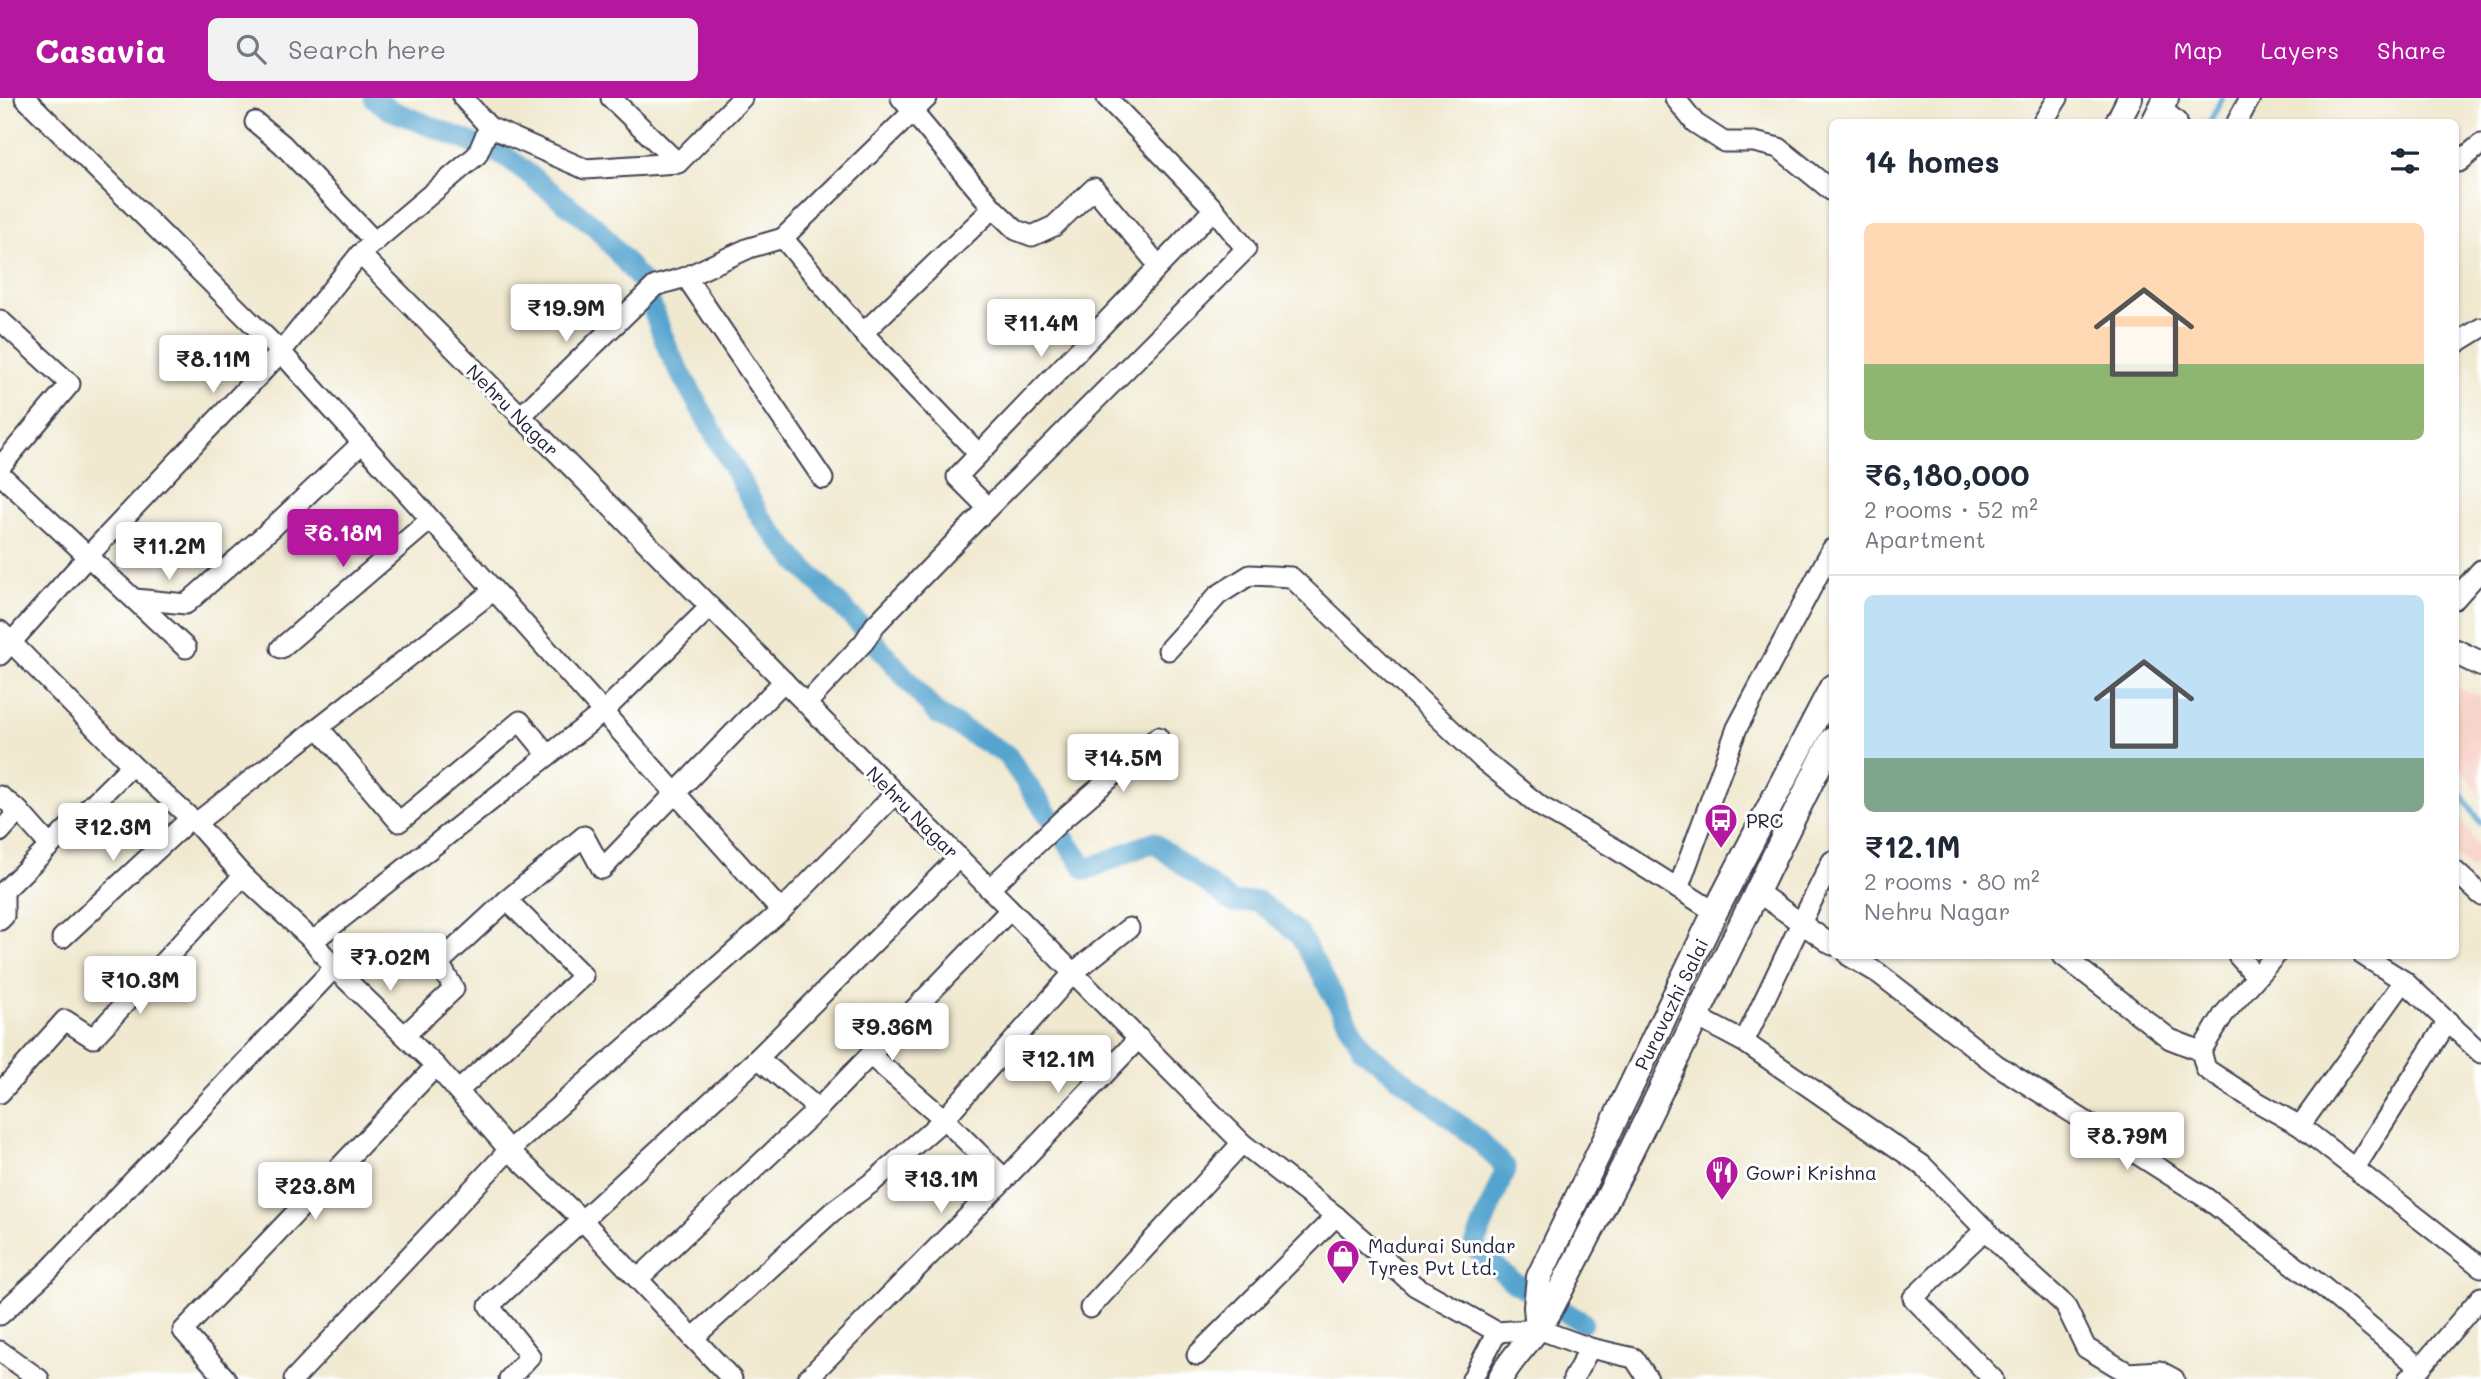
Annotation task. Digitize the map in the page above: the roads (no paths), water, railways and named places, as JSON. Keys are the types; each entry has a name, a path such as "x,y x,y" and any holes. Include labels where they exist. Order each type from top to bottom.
{"main road":[{"path":"2119,119 2129,99"},
{"path":"2459,652 2481,655"},
{"path":"2459,653 2481,664"},
{"name":"Puravazhi Salai","path":"1545,1311 1539,1277 1715,912 1829,693"},
{"name":"Puravazhi Salai","path":"1500,1379 1545,1311 1698,1017 1756,891 1829,746"}],"street":[{"path":"25,98 281,352 781,911"},
{"path":"463,98 483,140 585,169 678,163 742,98"},
{"path":"611,98 678,163"},
{"path":"807,703 864,642 874,625 1245,249 1214,209 1107,98"},
{"path":"1675,98 1695,123 1724,142 1754,142 1779,148 1829,189"},
{"path":"2045,119 2058,98"},
{"path":"2239,119 2250,98"},
{"path":"520,418 654,286 686,276 749,248 783,238 913,102 993,208 1016,230 1032,236 1054,226 1094,188 1159,266"},
{"name":"Nehru Nagar","path":"254,122 282,144 367,248 520,418 807,703 1242,1143 1336,1216 1415,1286 1497,1332"},
{"path":"483,140 367,248 281,352 4,642 131,765 193,820 243,876 313,941 334,968 436,1066 509,1150 583,1220 732,1379"},
{"path":"2459,162 2481,144"},
{"path":"863,333 993,208"},
{"path":"988,508 957,477 1214,209"},
{"path":"783,238 863,333 978,453"},
{"path":"686,276 823,479"},
{"path":"0,320 69,384 0,467"},
{"path":"2459,342 2481,328"},
{"path":"135,599 186,604 362,443"},
{"path":"0,474 186,648"},
{"path":"281,648 430,520"},
{"path":"1678,888 1737,728 1829,556"},
{"path":"2459,595 2481,570"},
{"path":"1168,650 1218,595 1250,575 1291,577 1483,760 1540,806 1715,912"},
{"path":"62,939 193,820 319,728 493,591"},
{"path":"313,941 602,713 710,607"},
{"path":"405,1035 454,989 439,963 507,900 584,836 602,869 784,681"},
{"path":"319,728 400,822 520,721 548,755"},
{"path":"989,888 1158,737"},
{"path":"0,920 4,916 4,891 131,765"},
{"path":"294,1379 509,1150 781,911 895,794"},
{"path":"0,796 19,811 50,846"},
{"path":"0,832 19,811"},
{"path":"509,1379 530,1356 489,1306 758,1058 959,857"},
{"path":"1744,1042 1829,867"},
{"path":"0,1093 65,1020 93,1038 243,876"},
{"path":"2459,876 2481,895"},
{"path":"1756,891 1829,943"},
{"path":"458,1091 583,976 507,900"},
{"path":"638,1279 818,1109 1010,911"},
{"path":"693,1338 832,1212 874,1181 944,1119 1074,972 1129,928"},
{"path":"1854,959 1878,973 1997,1065 2207,1198 2323,1287 2414,1374 2481,1297"},
{"path":"2067,959 2170,1039 2201,1051"},
{"path":"2241,959 2256,975"},
{"path":"2272,959 2224,1014 2201,1051 2206,1069 2300,1126 2481,1267"},
{"path":"2369,959 2404,981 2481,1053"},
{"path":"0,1315 50,1269 334,968"},
{"path":"2300,1126 2404,981"},
{"path":"1698,1017 1744,1042 1922,1165 2015,1260 2065,1305 2086,1348 2126,1376 2159,1371 2174,1379"},
{"path":"2355,1168 2448,1021"},
{"path":"807,1379 1005,1179 1139,1038"},
{"path":"871,1056 944,1119 1005,1179"},
{"path":"758,1058 818,1109"},
{"path":"226,1379 183,1331 436,1066"},
{"path":"1090,1308 1242,1143"},
{"path":"1197,1355 1336,1216"},
{"path":"1986,1229 1913,1298 1989,1378"},
{"path":"1472,1379 1497,1332 1545,1311 1590,1348 1634,1358 1665,1379"},
{"path":"1573,1379 1590,1348"},
{"path":"0,1351 39,1379"},
{"path":"1634,1358 1648,1379"}],"waterway":[{"path":"374,98 388,109 507,157 597,228 643,283 669,352 761,518 795,559 859,624 936,713 1007,755 1086,870 1153,842 1233,903 1258,901 1299,934 1363,1049 1476,1138 1506,1168 1474,1247 1511,1280 1582,1322"},
{"path":"2212,119 2222,98"},
{"path":"2459,792 2481,823"}],"place":[{"name":"PRC","path":"1721,850"},
{"name":"Gowri Krishna","path":"1722,1202"},
{"name":"Madurai Sundar Tyres Pvt Ltd.","path":"1343,1286"}]}
